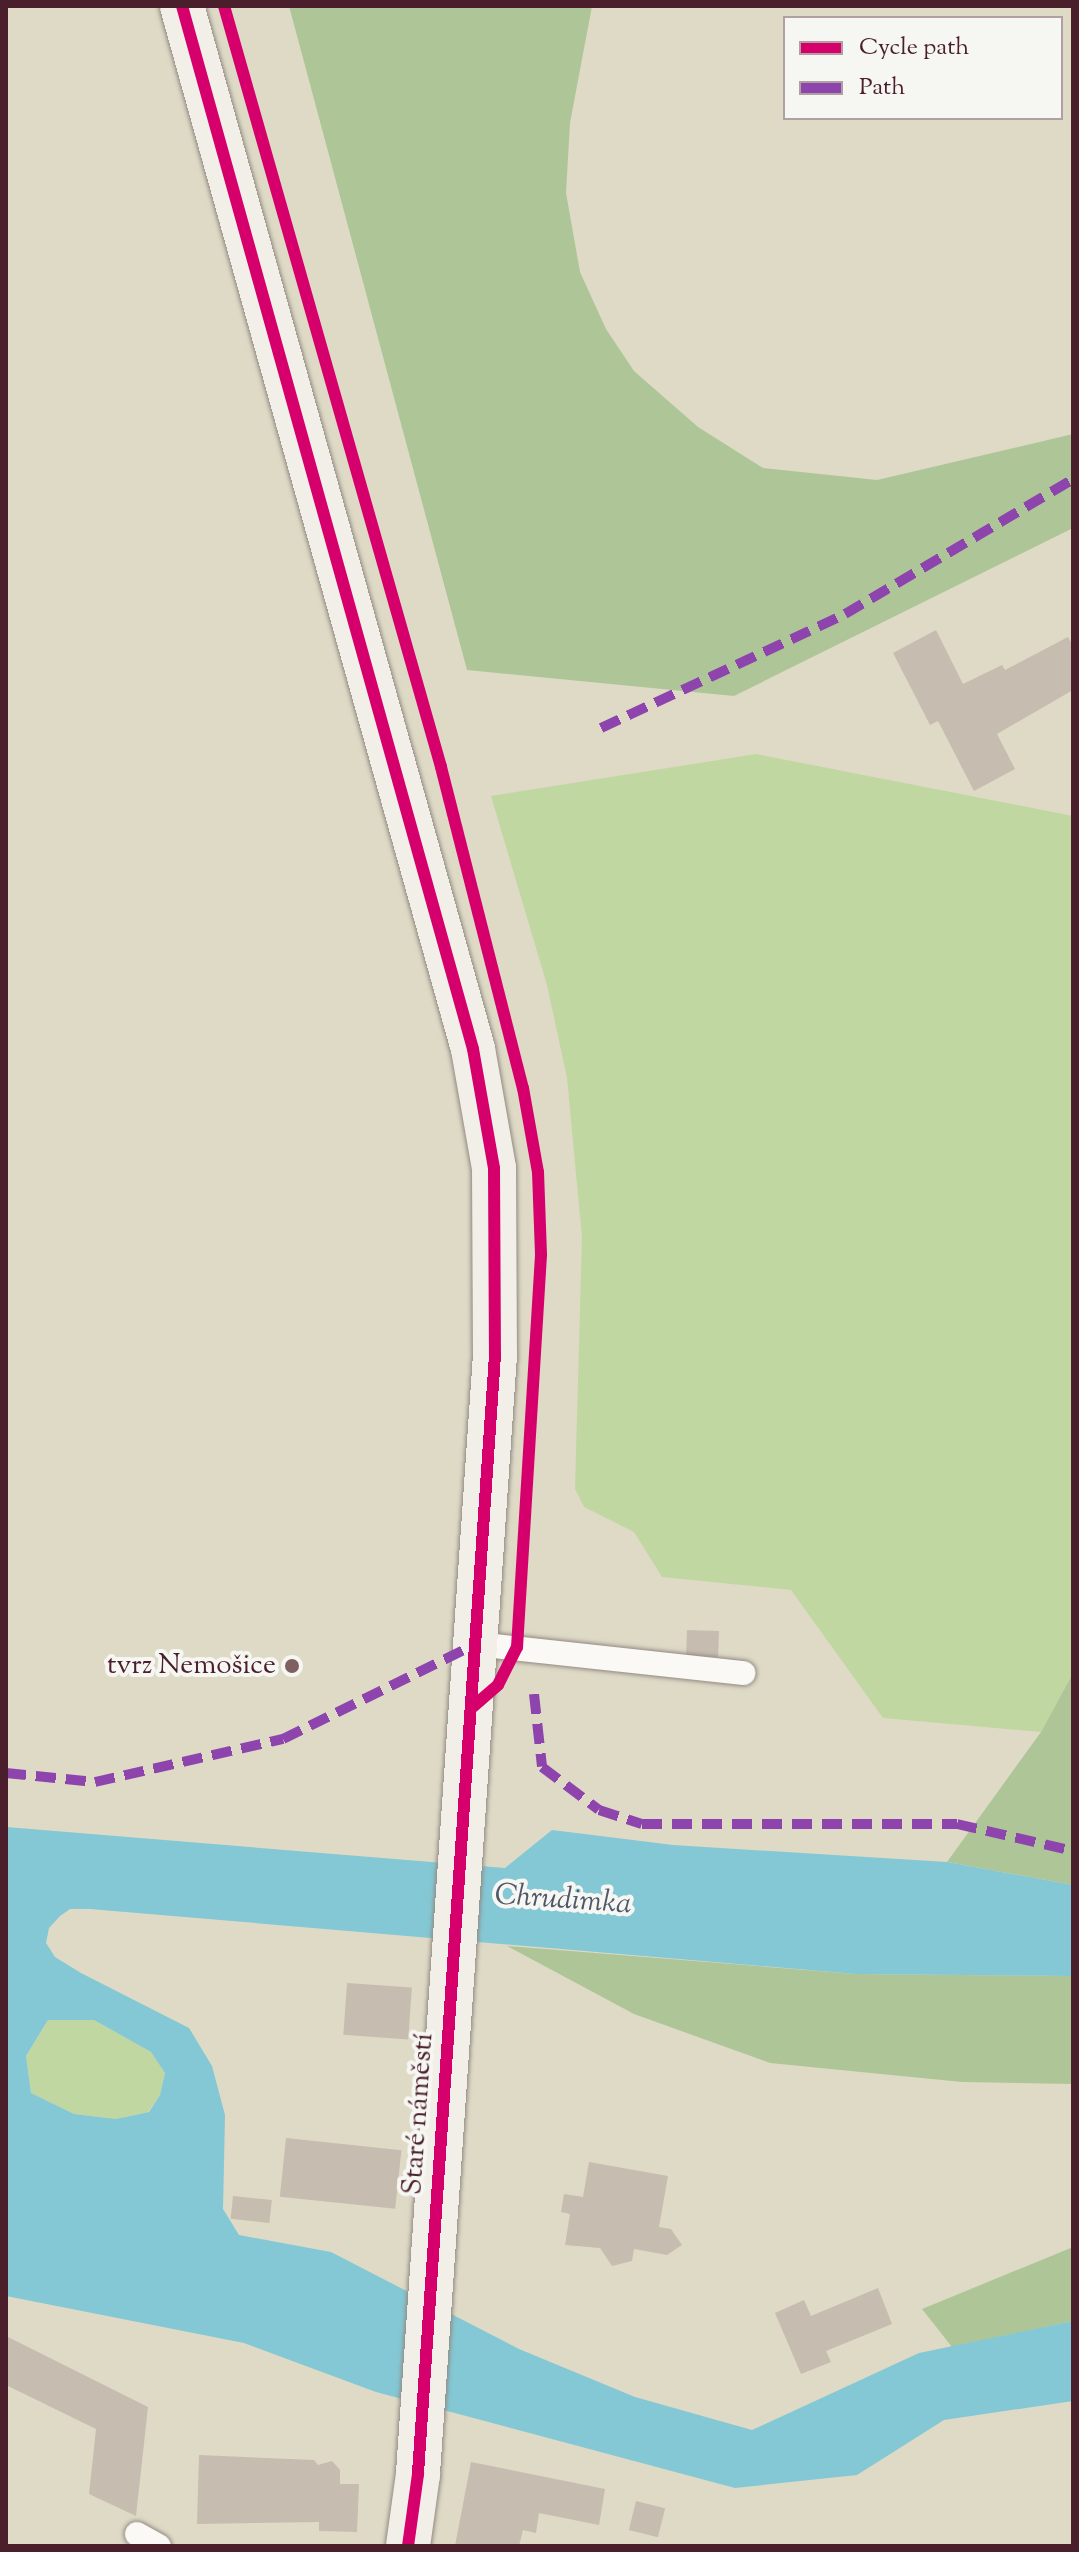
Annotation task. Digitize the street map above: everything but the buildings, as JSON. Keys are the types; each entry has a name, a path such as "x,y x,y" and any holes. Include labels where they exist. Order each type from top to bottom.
{"street":[{"name":"Staré náměstí","path":"182,6 486,1110 494,1168 498,1279 476,1644 418,2474 408,2546"}],"lane":[{"path":"476,1644 743,1673"},
{"path":"137,2534 159,2546"}],"green space":[{"path":"289,6 592,6 570,123 566,193 580,272 606,329 634,371 698,427 763,468 877,480 1073,434 1073,528 734,696 467,670"},
{"path":"756,754 1073,816 1073,1673 1041,1732 883,1718 791,1590 662,1577 634,1532 584,1507 575,1489 582,1237 567,1078 547,985 491,796"},
{"path":"1073,1673 1073,1885 947,1862 1041,1732"},
{"path":"507,1946 856,1974 1073,1976 1073,2084 962,2082 770,2063 634,2014"},
{"path":"49,2019 94,2020 151,2052 165,2073 160,2095 148,2112 116,2119 74,2114 31,2093 26,2056"},
{"path":"1073,2247 1073,2321 952,2347 922,2309"}],"water":[{"name":"Chrudimka","path":"6,1827 505,1868 552,1830 673,1845 947,1862 1073,1885 1073,1976 856,1974 90,1909 70,1909 60,1916 49,1928 46,1943 55,1957 81,1973 189,2028 212,2066 225,2115 223,2209 239,2235 331,2252 519,2349 635,2397 752,2430 919,2353 1073,2321 1073,2401 944,2420 857,2475 735,2488 376,2392 244,2343 6,2296","holes":["48,2020 94,2020 151,2052 165,2073 160,2095 149,2112 116,2119 74,2114 31,2093 26,2056"]}],"marked path":[{"path":"601,728 845,614 1073,479"},
{"path":"6,1773 95,1782 283,1739 476,1644"},
{"path":"534,1694 542,1767 599,1810 642,1824 957,1824 1073,1851"}],"cycle path":[{"path":"182,6 473,1049 494,1168 495,1355 418,2474 408,2546"},
{"path":"224,6 441,767 523,1088 538,1172 541,1255 517,1647 498,1685 473,1707"}],"place":[{"name":"tvrz Nemošice","path":"292,1666"}]}
